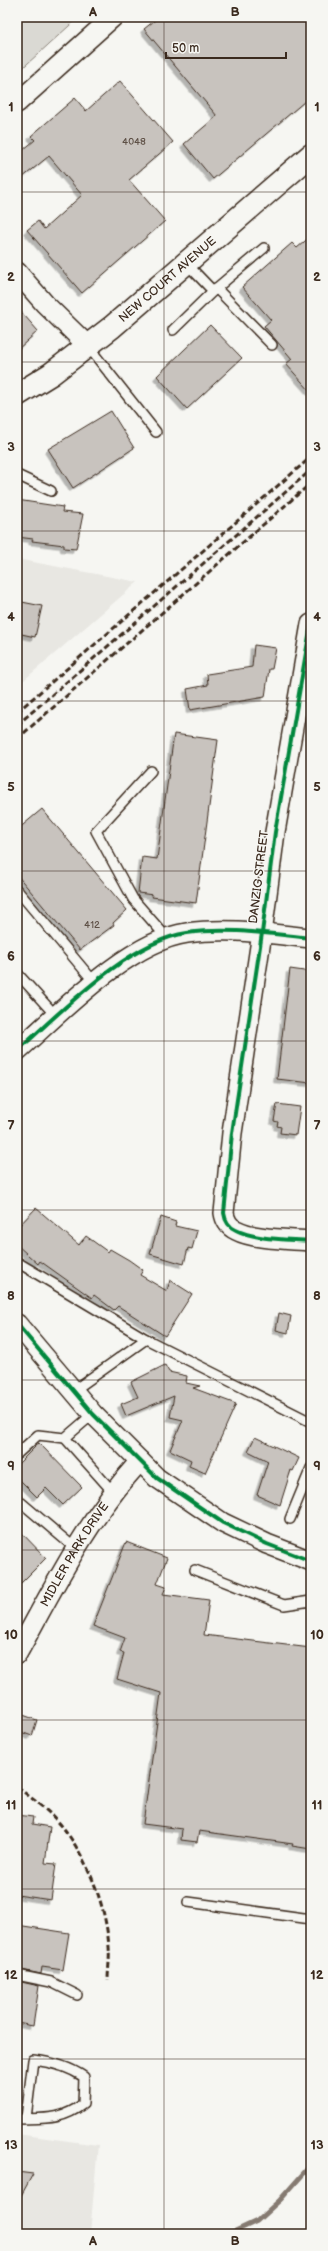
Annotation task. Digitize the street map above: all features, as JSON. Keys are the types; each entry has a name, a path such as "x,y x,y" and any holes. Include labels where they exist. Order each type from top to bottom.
{"main road":[{"name":"NEW COURT AVENUE","path":"17,395 51,374 87,345 186,263 311,154"}],"street":[{"path":"17,103 113,17"},
{"path":"17,272 45,304 87,345"},
{"name":"DANZIG STREET","path":"311,624 275,832 262,933 232,1133 224,1213 225,1220 236,1230 255,1236 311,1241"},
{"path":"17,1051 56,1016 129,956 167,938 186,933 220,931 262,933 311,938"},
{"path":"17,1324 93,1414 158,1478 224,1523 267,1544 311,1561"},
{"name":"MIDLER PARK DRIVE","path":"17,1654 76,1549 113,1492 140,1461"}],"lane":[{"path":"174,330 215,290 264,248"},
{"path":"186,263 272,345"},
{"path":"87,345 156,432"},
{"path":"17,475 50,491"},
{"path":"151,771 96,831 133,899 167,938"},
{"path":"17,890 95,983"},
{"path":"17,973 56,1016"},
{"path":"17,1262 146,1339 311,1422"},
{"path":"73,1391 146,1339"},
{"path":"65,1438 93,1414"},
{"path":"17,1454 38,1435 65,1438 113,1492"},
{"path":"290,1520 311,1468"},
{"path":"17,1499 76,1549"},
{"path":"195,1570 284,1605 311,1601"},
{"path":"188,1902 311,1919"},
{"path":"17,1975 51,1982 77,1995"},
{"path":"33,2060 53,2062 74,2070 84,2077 83,2104 73,2112 55,2118 21,2119 33,2060"}],"shaded area":[{"path":"17,17 79,17 17,73"},
{"path":"17,559 138,582 17,686"},
{"path":"17,2134 98,2145 90,2234 17,2234"}],"building":[{"path":"159,17 311,17 311,96 213,179 184,144 217,116 144,29"},
{"path":"120,81 173,142 129,180 165,221 82,293 27,230 38,221 44,229 82,195 49,156 22,178 17,171 17,155 35,140 31,136 75,98 86,111"},
{"path":"311,236 311,392 286,364 292,359 264,326 271,320 242,287 292,243 297,248"},
{"path":"17,307 38,331 17,350"},
{"path":"210,325 242,358 187,409 157,376"},
{"path":"111,411 134,448 73,488 48,449"},
{"path":"17,500 63,507 62,512 83,514 76,549 64,548 64,545 32,541 33,539 17,537"},
{"path":"17,601 42,606 35,637 17,633"},
{"path":"254,645 276,648 272,669 269,669 265,697 190,710 187,689 208,685 207,674 252,667"},
{"path":"174,734 218,740 196,903 152,897 153,895 138,893 142,857 157,859"},
{"path":"42,809 127,910 113,923 114,925 80,950 17,875 17,830"},
{"path":"290,969 311,972 311,1083 277,1079"},
{"path":"277,1104 300,1107 296,1135 280,1133 281,1127 277,1126 278,1122 274,1121"},
{"path":"36,1208 79,1245 86,1236 108,1252 110,1249 129,1260 143,1270 140,1275 167,1291 170,1280 192,1294 165,1336 118,1306 114,1310 94,1295 92,1298 40,1261 38,1264 17,1245 17,1228"},
{"path":"161,1217 176,1222 175,1226 197,1231 192,1249 188,1248 184,1264 150,1254"},
{"path":"279,1313 291,1316 288,1333 276,1330"},
{"path":"165,1365 169,1372 187,1376 186,1383 200,1386 193,1388 236,1404 205,1473 189,1466 191,1460 170,1450 183,1420 170,1417 174,1396 126,1416 121,1404 138,1397 131,1382"},
{"path":"255,1437 299,1458 293,1471 291,1470 280,1505 257,1495 268,1461 248,1451"},
{"path":"39,1443 82,1487 63,1505 46,1488 37,1497 17,1477 17,1465"},
{"path":"17,1528 46,1558 17,1587"},
{"path":"126,1542 167,1558 157,1584 166,1587 163,1594 209,1600 204,1635 311,1648 311,1849 292,1846 293,1844 199,1831 197,1842 181,1840 182,1829 143,1824 161,1693 117,1679 124,1653 120,1652 125,1638 93,1626"},
{"path":"23,1715 37,1720 32,1736 18,1731"},
{"path":"17,1815 33,1817 32,1824 50,1827 45,1863 56,1864 51,1900 17,1895"},
{"path":"17,1925 69,1933 63,1970 42,1967 41,1974 17,1969"},
{"path":"17,1981 39,1986 33,2026 17,2023"},
{"path":"17,2172 33,2174 17,2203"}],"waterway":[{"path":"229,2234 257,2221 280,2200 311,2165"}],"railway":[{"path":"17,712 311,457"},
{"path":"17,725 311,470"},
{"path":"17,739 311,483"},
{"path":"17,1787 60,1824 82,1856 95,1886 104,1916 109,1951 108,1981"}],"cycle path":[{"path":"311,624 275,832 262,933 232,1133 224,1213 226,1221 234,1229 253,1236 311,1241"},
{"path":"17,1051 96,981 142,949 165,939 187,933 202,931 249,932 311,938"},
{"path":"17,1324 93,1414 157,1478 223,1523 267,1544 311,1561"}]}
